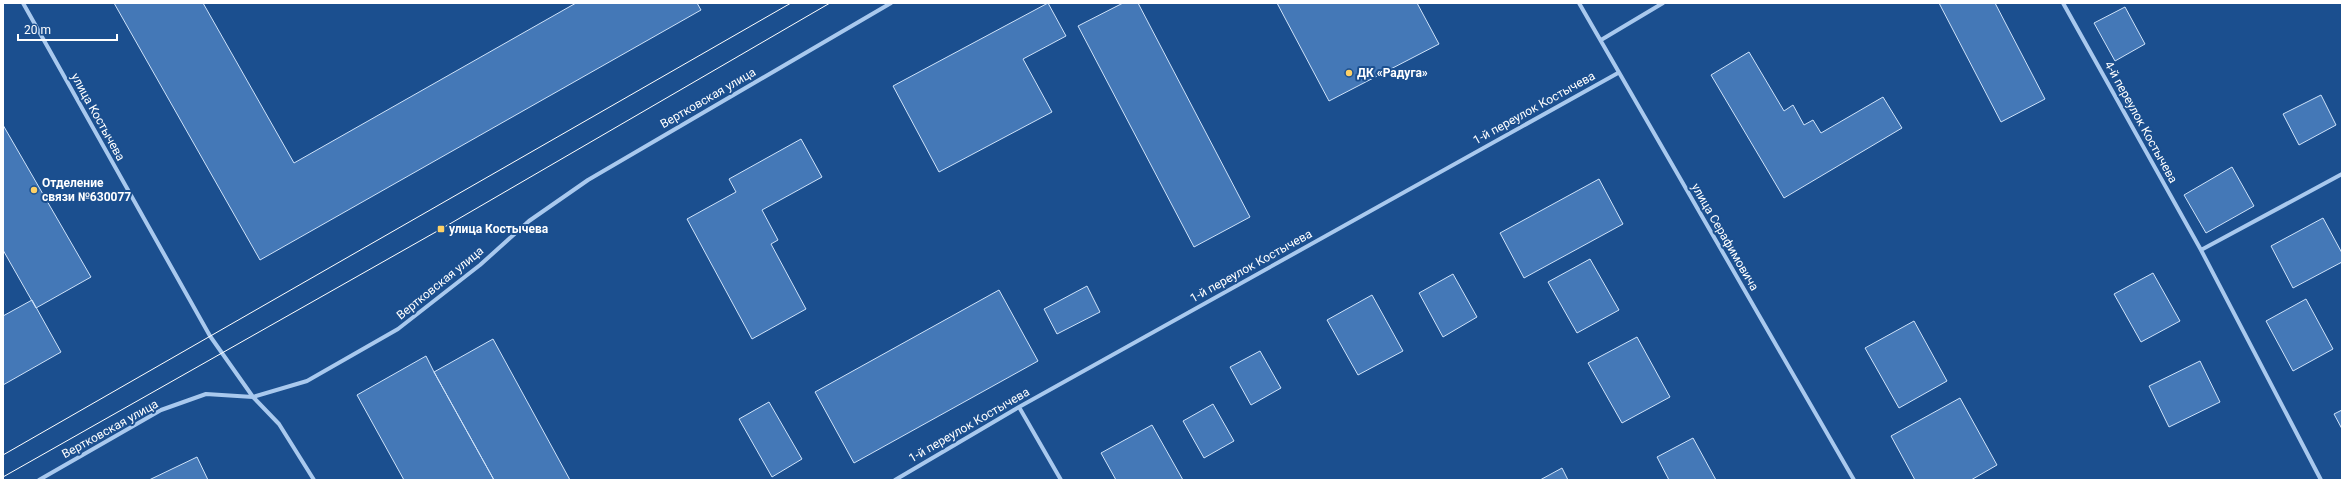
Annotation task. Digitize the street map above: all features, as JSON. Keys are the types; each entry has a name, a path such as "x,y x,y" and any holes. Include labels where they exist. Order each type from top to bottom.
{"street":[{"name":"улица Костычева","path":"23,3 210,336 253,397 279,424 314,480"},
{"name":"Вертковская улица","path":"39,480 161,410 206,394 253,397 307,382 398,329 480,265 529,221 588,180 891,3"},
{"name":"улица Серафимовича","path":"1579,3 1854,480"},
{"path":"1601,40 1664,3"},
{"name":"4-й переулок Костычева","path":"2063,3 2201,250 2321,480"},
{"name":"1-й переулок Костычева","path":"895,480 1019,407 1618,73"},
{"path":"2201,250 2342,174"},
{"path":"1019,407 1061,480"}],"building":[{"path":"114,3 203,3 294,163 576,3 697,3 701,10 260,260"},
{"path":"1048,3 1066,36 1023,59 1052,112 939,172 893,86"},
{"path":"1123,3 1138,3 1250,217 1194,247 1078,26"},
{"name":"ДК «Радуга»","path":"1277,3 1417,3 1439,44 1329,101"},
{"path":"1939,3 1995,3 2045,99 2001,122"},
{"path":"2125,7 2145,44 2115,61 2094,23"},
{"path":"1749,52 1784,111 1793,105 1804,125 1813,120 1821,133 1883,97 1902,128 1784,198 1711,75"},
{"path":"2321,95 2336,125 2299,145 2283,114"},
{"path":"3,125 91,277 36,308 3,250"},
{"path":"801,139 822,177 762,210 778,240 771,244 806,309 752,339 687,219 736,192 729,179"},
{"path":"2232,167 2254,206 2206,233 2184,195"},
{"path":"1599,179 1623,224 1524,278 1500,233"},
{"path":"2323,218 2342,253 2342,262 2293,288 2271,246"},
{"path":"1590,259 1619,310 1577,333 1548,282"},
{"path":"2153,273 2180,321 2141,342 2114,294"},
{"path":"1453,274 1477,317 1443,337 1419,293"},
{"path":"1087,286 1100,312 1057,334 1044,309"},
{"path":"999,290 1038,361 854,463 815,392"},
{"path":"1372,295 1403,351 1358,375 1327,320"},
{"path":"2306,299 2333,349 2293,371 2266,321"},
{"path":"32,300 61,352 3,385 3,316"},
{"path":"1914,321 1947,381 1899,408 1865,348"},
{"path":"1637,337 1670,397 1622,423 1588,363"},
{"path":"493,339 570,480 494,480 434,372"},
{"path":"1260,351 1281,388 1251,405 1230,367"},
{"path":"426,356 494,480 404,480 357,395"},
{"path":"2200,361 2220,402 2169,427 2149,386"},
{"path":"1960,398 1997,465 1971,480 1915,480 1891,436"},
{"path":"769,402 802,459 772,477 739,419"},
{"path":"1213,404 1234,441 1204,458 1183,421"},
{"path":"2342,410 2342,429 2334,414"},
{"path":"1152,425 1183,480 1116,480 1101,453"},
{"path":"1693,438 1716,480 1669,480 1657,457"},
{"path":"197,457 208,480 149,480"},
{"path":"1562,468 1568,480 1540,480"}],"tram line":[{"path":"3,455 791,3"},
{"path":"3,477 441,229 830,3"}],"place":[{"name":"ДК «Радуга»","path":"1349,73"},
{"name":"Отделение связи №630077","path":"34,190"},
{"name":"улица Костычева","path":"441,229"}]}
